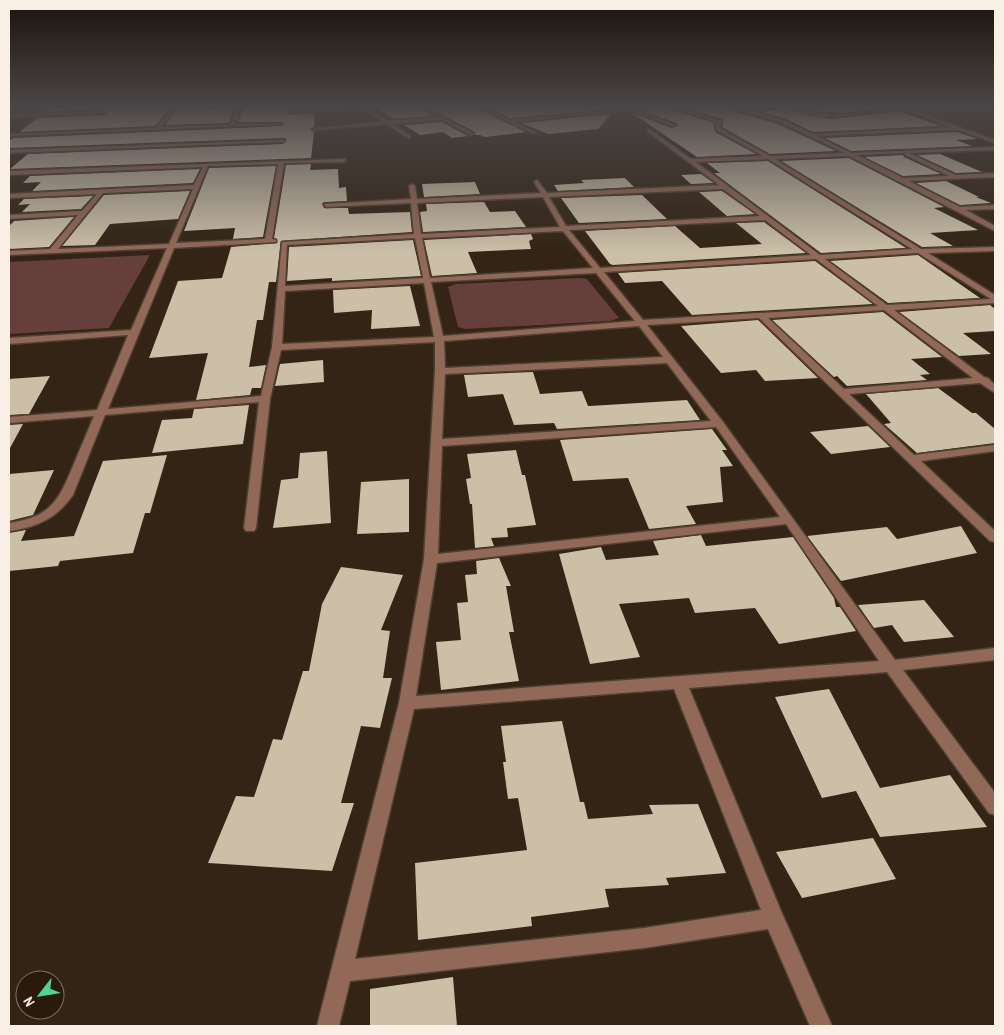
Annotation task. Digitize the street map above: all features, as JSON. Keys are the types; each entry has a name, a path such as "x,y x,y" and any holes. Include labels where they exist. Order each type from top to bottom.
{"street":[{"path":"684,155 995,390"},
{"path":"765,155 920,251 995,300"},
{"path":"692,161 865,155"},
{"path":"909,155 957,177"},
{"path":"853,156 995,229"},
{"path":"9,173 344,160"},
{"path":"268,240 281,164 278,162"},
{"path":"9,527 44,519 58,508 67,495 206,164"},
{"path":"58,171 63,165"},
{"path":"901,180 995,175"},
{"path":"537,182 564,228 719,424 891,666 995,807"},
{"path":"9,196 196,187"},
{"path":"326,205 413,193 543,195 724,187"},
{"path":"52,251 102,191"},
{"path":"328,1026 407,703 431,560 440,371 439,339 418,236 413,193"},
{"path":"959,209 995,207"},
{"path":"9,217 82,214"},
{"path":"9,253 268,240 284,243 765,218"},
{"path":"250,528 265,399 277,347 284,243"},
{"path":"281,288 920,251 995,249"},
{"path":"277,347 439,339 641,323 995,300"},
{"path":"760,315 993,533"},
{"path":"9,341 134,332"},
{"path":"440,371 669,360"},
{"path":"841,392 995,379"},
{"path":"9,420 265,399"},
{"path":"436,443 719,424"},
{"path":"912,459 995,448"},
{"path":"431,560 789,520"},
{"path":"407,703 891,666 995,654"},
{"path":"679,682 774,918 821,1026"},
{"path":"341,971 644,938 774,918"}],"shaded area":[{"path":"150,255 109,328 9,334 9,262"},
{"path":"587,279 619,318 610,321 465,329 458,327 448,287 456,284"}],"building":[{"path":"26,155 311,155 311,158 10,169"},
{"path":"694,155 730,155 697,157"},
{"path":"903,155 941,174 903,176 864,157"},
{"path":"918,155 943,155 982,172 956,173"},
{"path":"849,158 944,207 934,208 978,230 930,233 953,246 922,247 781,161"},
{"path":"768,161 906,248 821,253 714,173 720,173 707,163"},
{"path":"311,164 310,170 338,169 339,188 346,187 347,201 324,202 322,204 324,208 348,208 349,214 410,212 412,232 281,241 276,282 269,282 263,320 257,320 249,367 266,365 261,388 252,388 250,395 196,400 208,353 149,358 178,281 222,278 231,247 277,243 277,239 274,238 286,165"},
{"path":"276,166 263,237 233,239 235,228 184,231 209,168"},
{"path":"200,169 193,183 32,191 41,182 23,183 30,176"},
{"path":"701,174 714,183 691,184 681,175"},
{"path":"625,178 634,187 558,191 554,185 584,183 581,180"},
{"path":"946,181 991,203 960,205 916,183"},
{"path":"475,182 480,194 424,197 422,184"},
{"path":"190,191 178,219 110,224 95,245 62,246 104,195"},
{"path":"722,191 755,214 727,216 699,192"},
{"path":"642,195 667,219 579,223 561,198"},
{"path":"93,196 81,209 22,212 30,204 18,205 24,199"},
{"path":"484,202 490,212 515,211 526,227 423,232 420,212 427,211 426,204"},
{"path":"74,217 49,247 9,249 9,226 14,221"},
{"path":"764,222 806,253 613,265 610,264 585,231 675,226 700,248 762,244 736,223"},
{"path":"531,234 533,239 529,241 531,249 468,252 477,273 432,276 424,240"},
{"path":"413,240 421,276 332,281 332,278 287,281 289,247"},
{"path":"918,255 980,298 888,303 830,261"},
{"path":"815,261 873,304 692,315 662,281 625,283 618,273"},
{"path":"410,286 420,326 371,329 372,310 334,313 333,290"},
{"path":"990,305 995,309 995,331 963,333 991,354 959,356 899,312"},
{"path":"883,312 942,357 911,359 930,374 920,375 927,380 847,386 837,376 834,377 772,320"},
{"path":"758,320 818,378 765,381 756,370 721,373 681,326"},
{"path":"323,360 324,382 275,386 280,364"},
{"path":"533,372 540,394 582,391 588,406 687,400 700,420 557,429 554,423 514,425 503,394 468,397 464,375"},
{"path":"50,376 29,414 9,415 9,379"},
{"path":"938,388 972,413 976,413 995,429 995,443 917,453 884,424 891,423 866,394"},
{"path":"249,405 243,444 152,453 162,420 192,418 194,409"},
{"path":"23,424 9,450 9,425"},
{"path":"868,426 890,447 831,454 810,432"},
{"path":"712,429 727,450 722,450 733,466 720,467 723,502 686,506 696,524 649,529 628,478 573,481 560,440"},
{"path":"516,450 522,475 525,475 536,525 507,528 508,537 491,538 494,546 475,548 472,504 470,504 466,479 471,478 467,454"},
{"path":"327,451 331,523 273,528 281,480 298,478 300,453"},
{"path":"167,455 150,513 145,513 133,553 60,561 58,566 9,571 9,533 26,530 21,541 74,536 103,461"},
{"path":"54,470 33,515 9,521 9,474"},
{"path":"409,479 409,532 357,534 361,482"},
{"path":"961,526 977,553 841,581 807,536 887,527 897,539"},
{"path":"701,535 706,546 793,537 834,598 836,607 840,607 856,631 779,644 755,608 695,613 689,598 619,604 640,657 590,664 559,554 601,547 606,560 659,555 653,541"},
{"path":"499,558 511,586 506,586 514,632 509,632 519,681 441,690 436,642 461,640 457,603 468,602 465,575 477,574 476,561"},
{"path":"341,567 403,575 381,630 390,631 383,678 392,678 380,728 361,726 341,803 354,803 332,871 208,863 236,796 254,797 273,739 282,740 303,671 309,671 322,604"},
{"path":"924,600 954,637 904,642 892,625 874,628 858,605"},
{"path":"829,689 880,788 950,775 987,827 880,837 856,791 822,798 775,697"},
{"path":"562,721 580,802 584,802 588,819 653,814 649,805 698,804 726,873 666,878 669,885 605,889 609,907 531,917 532,926 418,940 415,863 527,850 518,798 508,799 503,762 506,762 501,726"},
{"path":"873,838 896,879 802,898 776,852"},
{"path":"453,977 457,1026 370,1026 370,989"}]}
